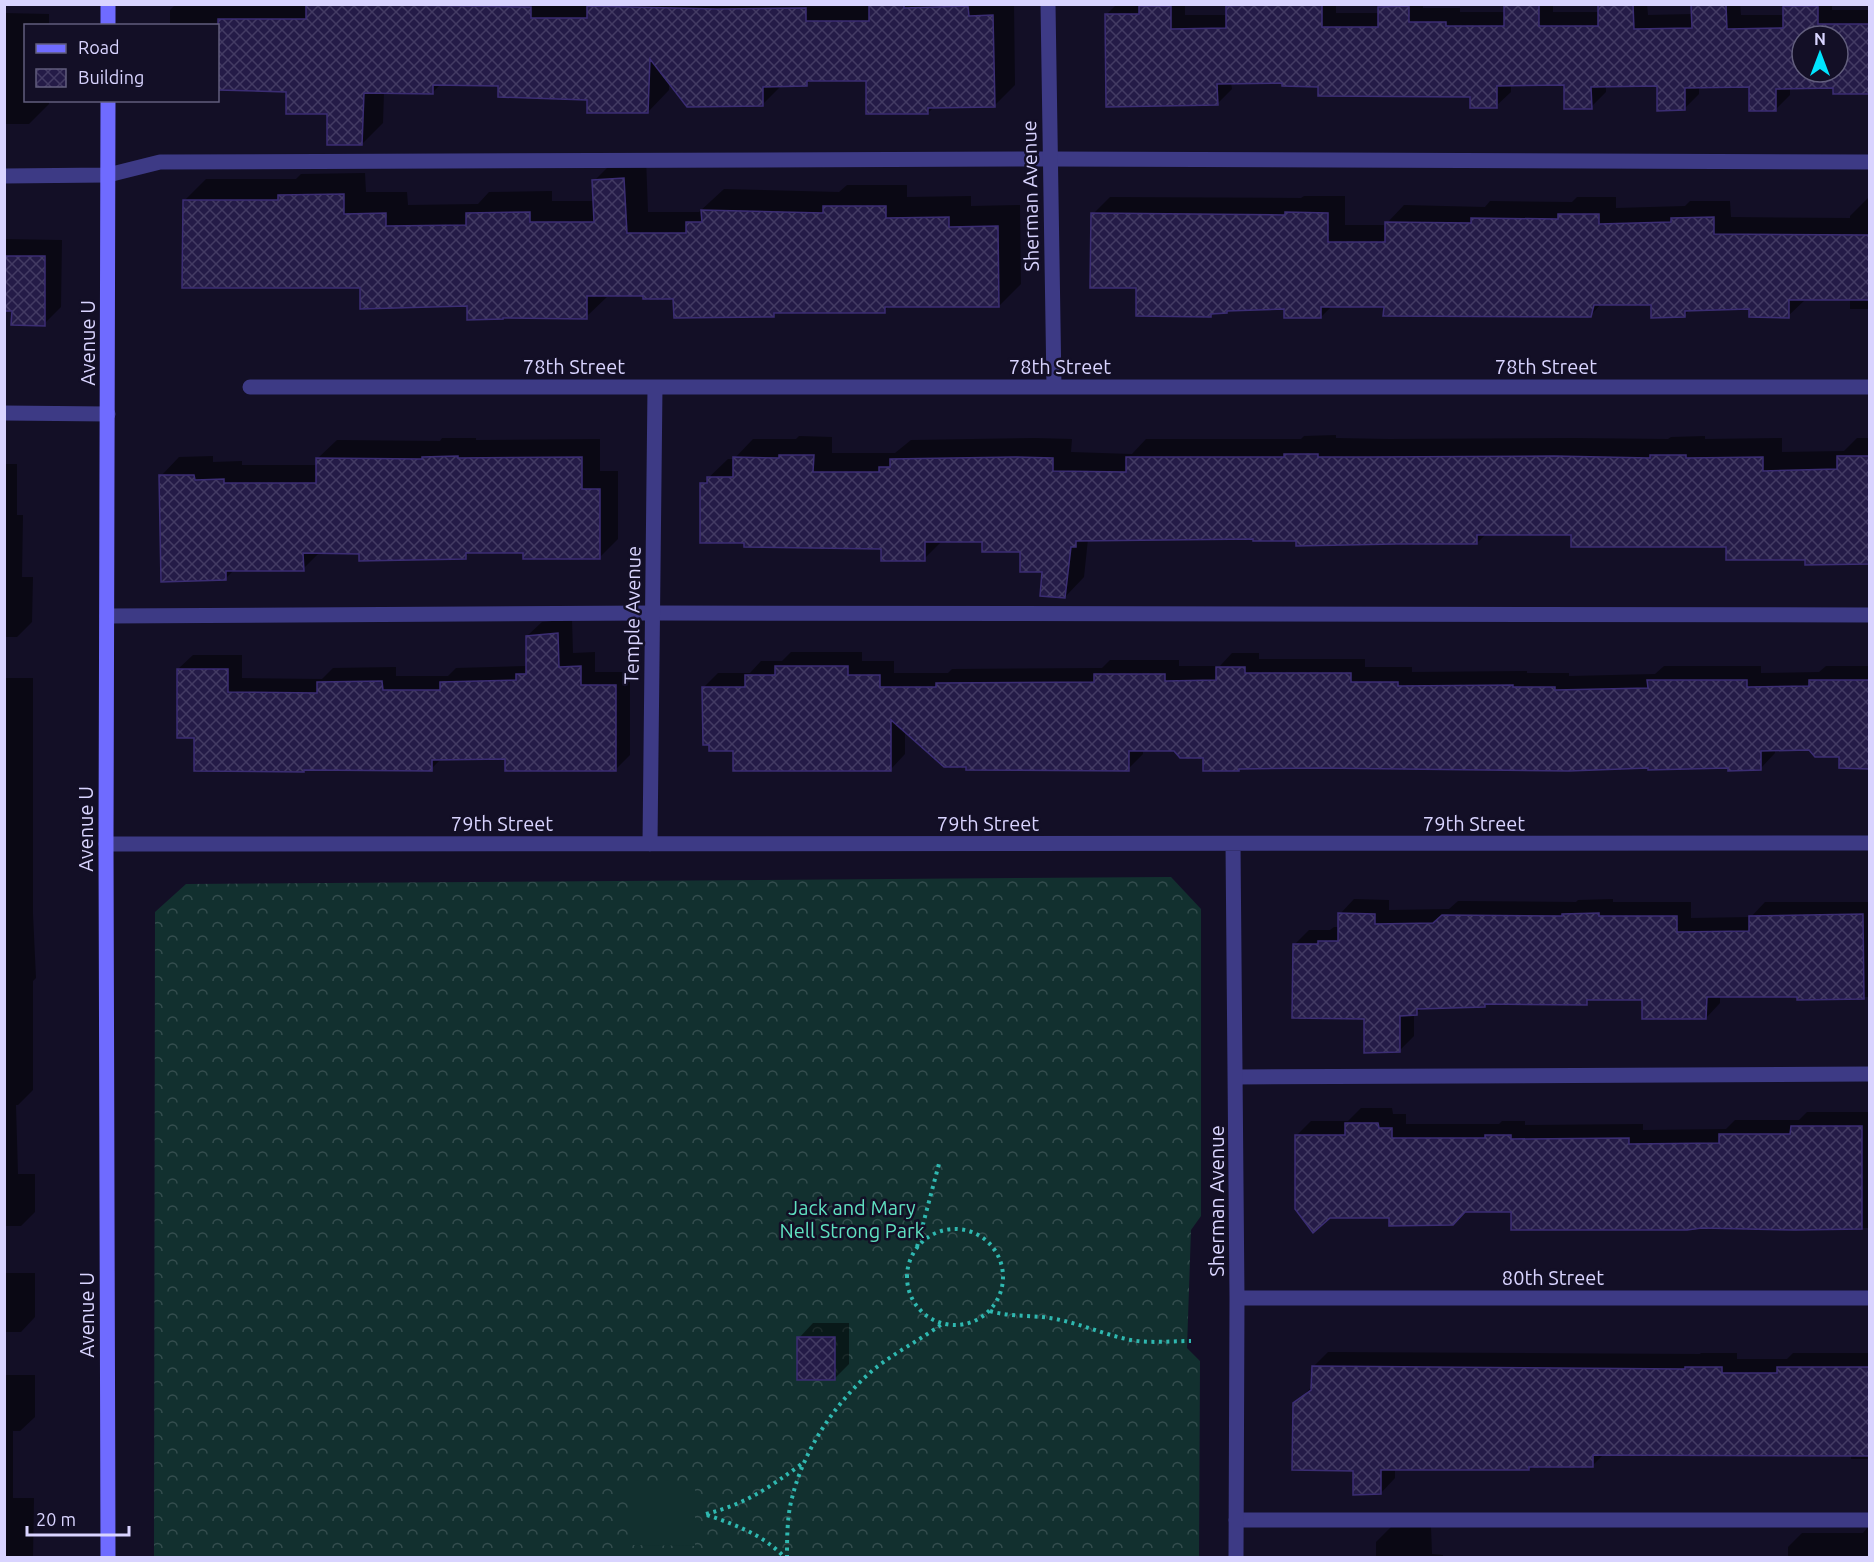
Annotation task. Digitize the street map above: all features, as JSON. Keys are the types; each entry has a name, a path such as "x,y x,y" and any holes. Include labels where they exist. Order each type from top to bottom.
{"street":[{"path":"108,4 108,24"},
{"name":"Sherman Avenue","path":"1048,4 1054,387"},
{"name":"Avenue U","path":"108,102 106,844 108,1557"},
{"path":"4,176 108,175 160,162 1050,159 1869,162"},
{"name":"78th Street","path":"250,387 1869,387"},
{"name":"Temple Avenue","path":"650,844 656,387"},
{"path":"4,413 108,414"},
{"path":"107,616 653,613 1869,615"},
{"name":"79th Street","path":"106,844 1869,843"},
{"name":"Sherman Avenue","path":"1233,844 1237,1298 1236,1557"},
{"path":"1236,1077 1869,1074"},
{"name":"80th Street","path":"1237,1298 1869,1298"},
{"path":"1236,1520 1869,1520"}],"path":[{"path":"917,1248 928,1238 943,1230 958,1228 973,1232 987,1240 1003,1265 1004,1281 1000,1296 980,1319 950,1326 934,1321 920,1311 911,1297 907,1281 908,1265 917,1248 940,1160"},
{"path":"989,1311 1004,1315 1076,1323 1126,1339 1191,1341"},
{"path":"786,1557 792,1499 803,1463 817,1437 855,1388 875,1369 943,1323"},
{"path":"786,1557 747,1530 706,1514 728,1509 748,1500 803,1463"}],"green space":[{"name":"Jack and Mary Nell Strong Park","path":"1171,877 1201,909 1201,1216 1191,1230 1187,1348 1200,1361 1199,1557 154,1558 155,912 186,884"},
{"path":"632,1483 695,1483 695,1546 632,1545"}],"building":[{"path":"1322,4 1322,27 1378,27 1378,7 1409,6 1409,22 1446,22 1446,26 1504,26 1504,4 1539,4 1539,26 1598,26 1598,4 1633,4 1634,29 1692,28 1691,5 1726,5 1727,29 1783,28 1783,6 1818,6 1818,24 1790,24 1790,84 1850,84 1850,24 1869,24 1869,94 1833,94 1833,88 1776,89 1776,111 1749,111 1749,87 1685,88 1685,110 1657,111 1657,86 1591,87 1592,109 1564,109 1564,85 1497,86 1497,108 1470,108 1470,97 1318,96 1318,87 1282,86 1282,83 1217,84 1218,105 1106,107 1105,14 1139,14 1139,6 1171,6 1171,29 1226,28 1226,6"},
{"path":"306,5 531,7 531,18 587,18 587,6 717,9 806,8 806,21 869,21 869,5 904,5 904,8 968,6 969,16 993,15 995,107 928,108 928,114 866,114 866,81 807,81 807,86 763,87 763,106 687,107 650,59 648,113 587,113 587,100 498,97 498,86 433,85 433,94 364,93 362,145 327,145 327,114 286,114 286,92 219,90 218,19 306,19"},
{"path":"624,178 627,233 686,233 686,222 702,222 701,210 823,213 823,206 886,206 886,218 949,217 949,227 998,226 999,307 885,307 885,313 774,313 774,317 674,318 673,299 643,299 643,296 587,296 587,319 467,320 467,306 360,309 360,288 182,288 183,200 278,200 278,195 344,194 344,214 386,213 386,226 466,225 466,213 530,212 530,222 594,222 592,180"},
{"path":"1285,212 1328,213 1328,242 1385,242 1385,222 1471,223 1471,218 1558,219 1558,214 1599,214 1599,224 1671,222 1671,218 1714,217 1714,234 1869,235 1869,300 1789,300 1789,318 1749,317 1749,309 1685,311 1685,317 1651,318 1651,305 1594,305 1591,317 1383,316 1384,307 1321,307 1321,318 1284,318 1284,309 1227,311 1227,313 1211,314 1211,317 1136,316 1136,288 1090,288 1091,213 1285,215"},
{"path":"4,256 45,256 45,326 11,325 12,311 4,311"},
{"path":"1284,454 1318,454 1318,457 1650,458 1650,455 1686,455 1686,458 1763,457 1763,471 1837,469 1837,456 1869,456 1869,564 1805,565 1805,560 1726,560 1726,547 1571,547 1571,535 1477,535 1477,544 1296,546 1296,541 1253,541 1253,539 1076,541 1076,547 1071,547 1065,598 1040,596 1042,572 1020,572 1020,552 982,552 982,542 925,542 925,561 881,561 881,549 744,547 744,543 700,543 700,483 707,483 707,477 733,477 733,457 779,458 779,455 814,455 813,472 879,472 879,467 890,467 890,459 1015,457 1053,458 1053,471 1126,472 1126,457 1284,457"},
{"path":"458,456 458,458 582,457 582,489 600,489 600,559 523,559 523,553 466,553 466,559 359,561 359,554 303,553 304,571 226,571 226,580 161,582 159,475 194,475 195,480 224,479 224,483 316,483 316,458 422,459 422,457"},
{"path":"558,633 559,667 581,666 581,685 616,685 616,771 505,771 505,759 432,760 432,771 194,771 194,738 177,738 177,669 228,669 228,692 317,693 317,682 382,681 383,690 440,690 440,682 516,680 516,674 526,674 526,636"},
{"path":"775,666 848,666 848,675 880,675 880,687 936,687 936,683 1094,682 1094,674 1165,674 1165,681 1216,680 1216,667 1245,667 1245,673 1351,673 1351,682 1398,682 1398,686 1513,685 1513,687 1555,687 1555,690 1648,688 1647,680 1747,680 1747,687 1809,686 1809,680 1869,680 1869,769 1839,768 1839,757 1815,757 1809,750 1761,751 1761,770 1728,771 1728,768 1569,771 1320,768 1203,771 1203,758 1180,758 1174,751 1129,751 1129,771 966,770 966,767 944,767 891,720 891,771 733,771 733,751 709,751 709,745 703,745 702,687 745,687 745,675 775,675"},
{"path":"1338,913 1375,914 1375,924 1433,923 1442,915 1562,916 1562,914 1599,913 1599,916 1677,916 1677,932 1749,931 1749,916 1863,914 1864,999 1797,1000 1797,997 1707,997 1706,1019 1642,1019 1642,1000 1587,1000 1587,1005 1485,1004 1485,1007 1417,1009 1417,1015 1400,1016 1400,1052 1364,1053 1364,1019 1292,1018 1293,944 1338,941"},
{"path":"1345,1123 1378,1123 1379,1128 1392,1128 1392,1138 1485,1138 1485,1135 1511,1135 1511,1139 1629,1138 1629,1144 1719,1143 1719,1134 1790,1134 1791,1126 1862,1126 1862,1229 1511,1230 1511,1212 1465,1212 1453,1225 1389,1226 1389,1218 1330,1218 1313,1233 1295,1209 1295,1135 1345,1135"},
{"path":"797,1337 835,1337 835,1380 797,1380"},
{"path":"1312,1366 1685,1369 1685,1367 1722,1367 1722,1373 1777,1373 1777,1367 1869,1367 1869,1456 1593,1455 1593,1467 1529,1467 1529,1470 1381,1470 1381,1494 1353,1495 1353,1471 1292,1470 1293,1403 1311,1390"}]}
